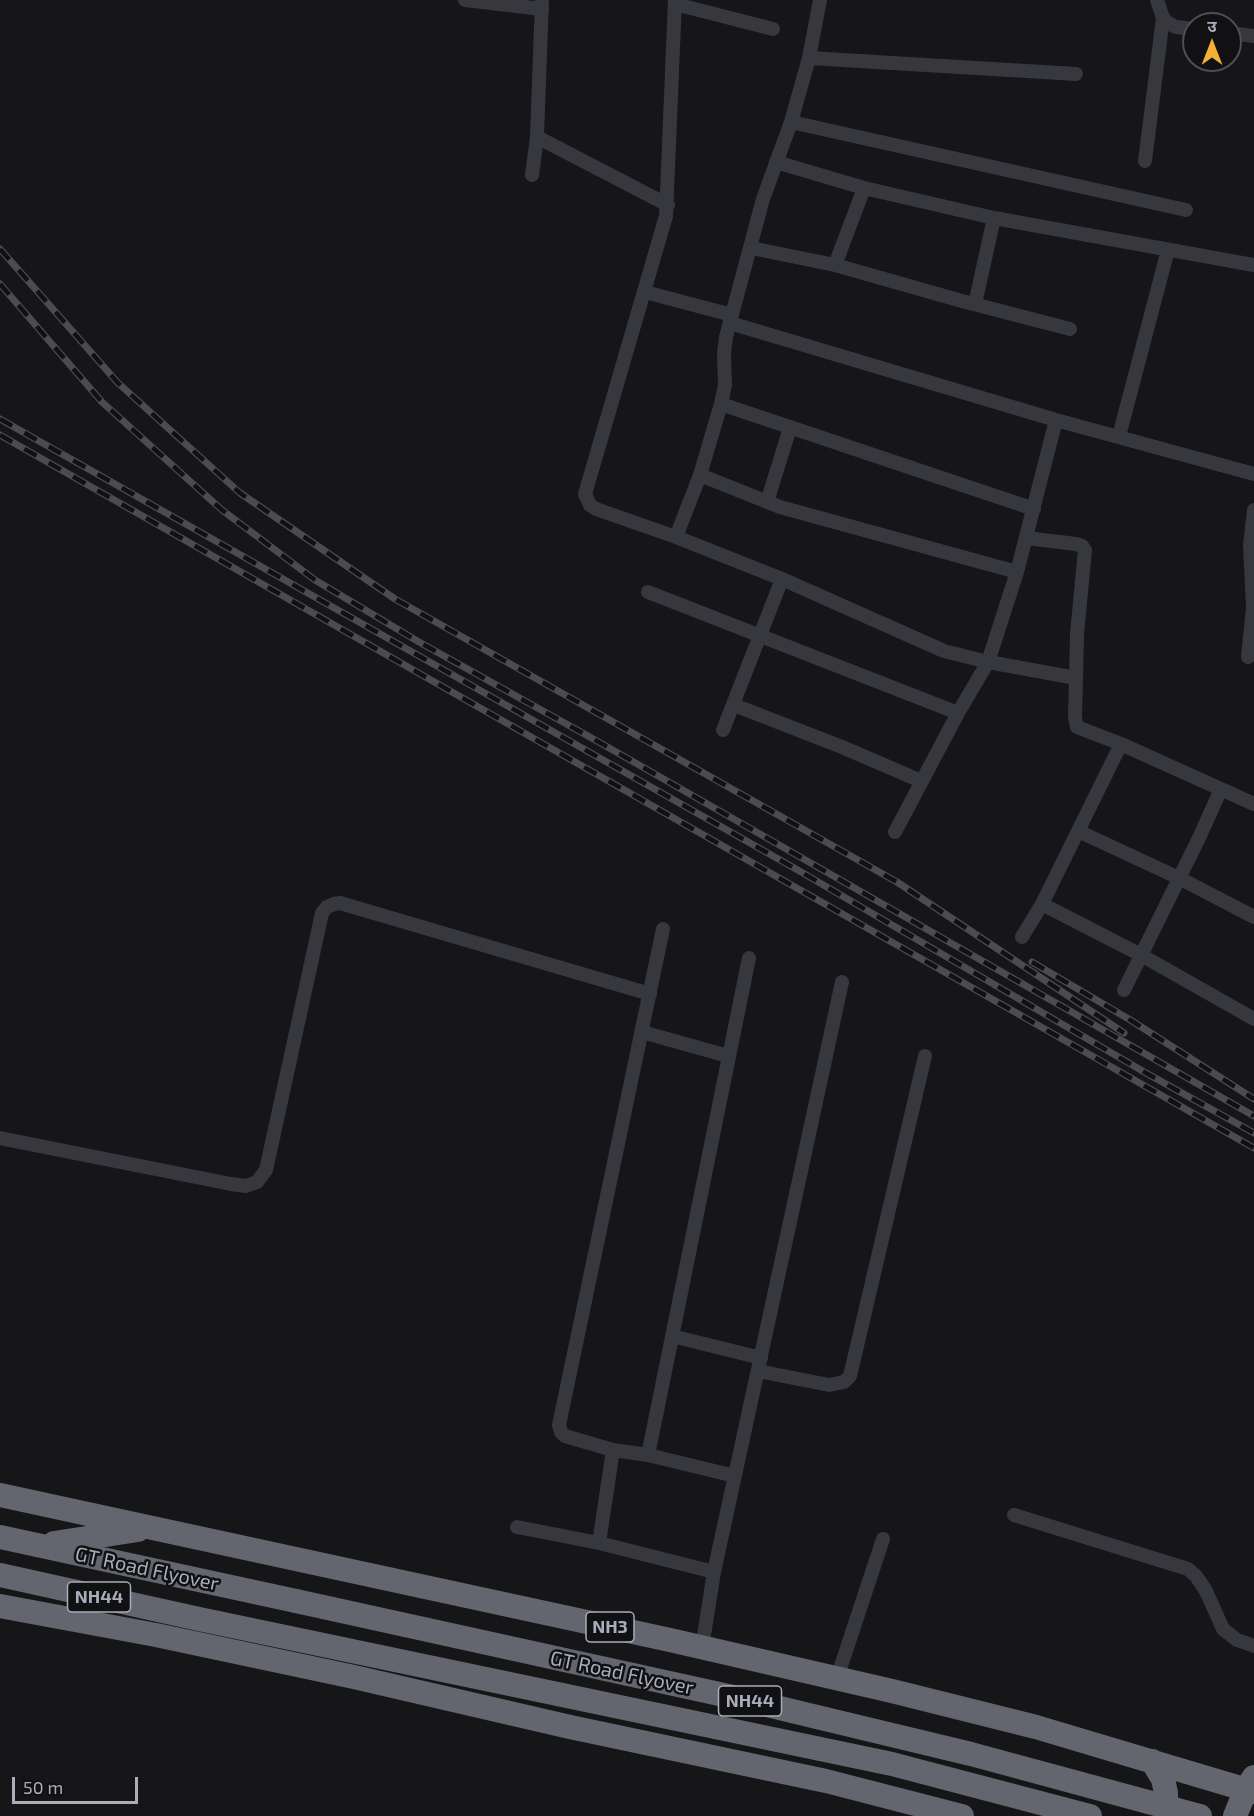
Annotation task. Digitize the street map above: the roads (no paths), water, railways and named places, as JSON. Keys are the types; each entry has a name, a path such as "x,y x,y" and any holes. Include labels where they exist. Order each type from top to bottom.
{"highway":[{"name":"NH3","path":"0,1495 837,1678 1036,1727 1216,1779 1251,1786"},
{"path":"40,1545 155,1528"},
{"name":"NH44","path":"0,1537 40,1545"},
{"name":"GT Road Flyover","path":"40,1545 753,1701 971,1754 1200,1816"},
{"name":"GT Road Flyover","path":"0,1575 892,1764 1090,1816"},
{"path":"0,1606 156,1635 354,1677 570,1727 826,1781 962,1816"},
{"path":"1152,1761 1163,1779 1166,1792 1166,1816"},
{"path":"1235,1816 1251,1786"}],"street":[{"path":"465,0 542,5 537,137 532,175"},
{"path":"675,537 700,475 721,404 725,385 724,354 731,319 763,200 791,122 809,58 820,0"},
{"path":"1145,161 1163,18 1157,0"},
{"path":"772,29 675,2 668,205 645,292 585,494 590,505 782,579 944,651 988,662 1076,678"},
{"path":"1163,18 1176,27 1182,28"},
{"path":"809,58 1076,74"},
{"path":"791,122 1186,210"},
{"path":"537,137 668,205"},
{"path":"776,162 864,188 994,218 1254,266"},
{"path":"835,265 864,188"},
{"path":"975,304 994,218"},
{"path":"751,248 835,265 1070,329"},
{"path":"1119,436 1168,250"},
{"path":"645,292 1056,420 1254,474"},
{"path":"721,404 1034,509"},
{"path":"895,832 958,713 988,662 1017,572 1056,420"},
{"path":"767,502 790,428"},
{"path":"700,475 767,502 1017,572"},
{"path":"1248,657 1253,608 1250,545 1253,519"},
{"path":"1026,538 1076,544 1085,550 1077,634 1075,717 1077,727 1121,744 1254,804"},
{"path":"723,730 782,579"},
{"path":"648,592 958,713"},
{"path":"734,705 921,781"},
{"path":"1022,937 1042,904 1121,744"},
{"path":"1124,990 1221,789"},
{"path":"1078,831 1179,878 1254,917"},
{"path":"0,1138 231,1184 246,1186 257,1182 266,1170 322,913 334,904 340,903 650,994"},
{"path":"1042,904 1140,955 1254,1019"},
{"path":"663,929 559,1425 565,1436 613,1450 648,1455 735,1476"},
{"path":"648,1455 749,958"},
{"path":"702,1648 714,1572 842,982"},
{"path":"642,1032 728,1056"},
{"path":"672,1336 829,1385 844,1382 850,1376 924,1056"},
{"path":"599,1543 613,1450"},
{"path":"1014,1515 1188,1569 1206,1591 1223,1629 1237,1640 1254,1646"},
{"path":"517,1527 599,1543 714,1572"},
{"path":"837,1678 883,1539"}],"railway":[{"path":"0,249 118,383 240,493 395,599 897,882 1124,1033"},
{"path":"0,284 102,402 222,510 315,580 419,642 1254,1116"},
{"path":"0,419 796,869 1146,1073 1254,1133"},
{"path":"0,435 1254,1148"},
{"path":"1032,962 1132,1021 1254,1099"}]}
